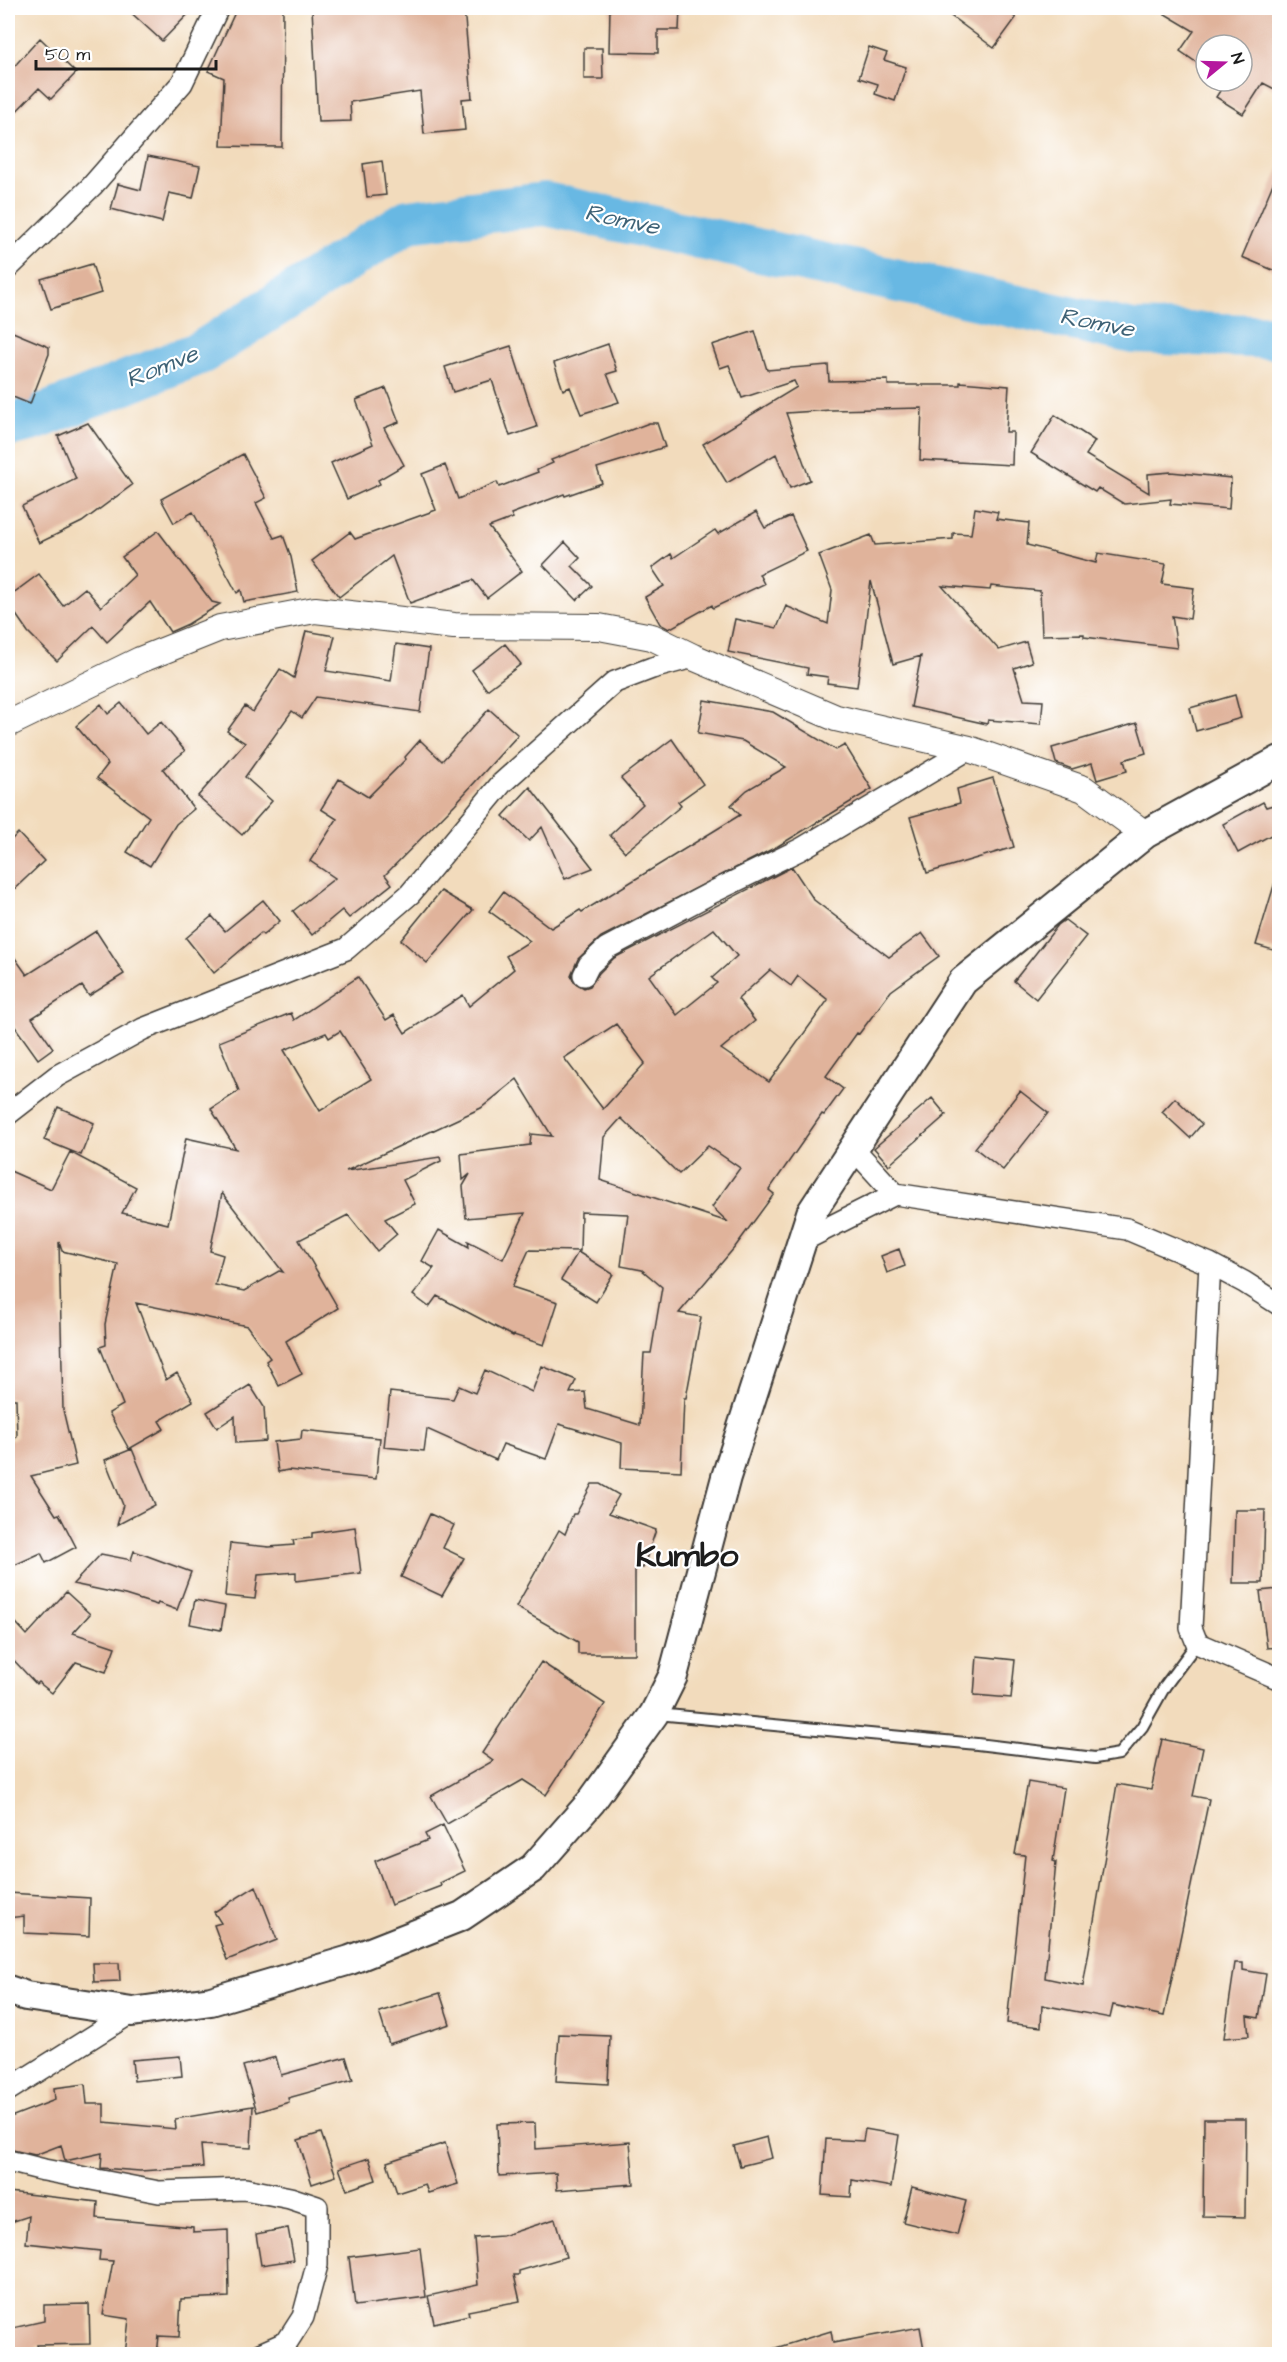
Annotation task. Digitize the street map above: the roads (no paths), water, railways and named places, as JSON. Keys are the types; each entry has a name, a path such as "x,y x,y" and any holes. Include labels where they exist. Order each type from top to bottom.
{"main road":[{"path":"8,1990 26,1996 132,2012 211,2001 350,1960 462,1916 533,1868 591,1802 654,1714 673,1676 726,1477 800,1242 811,1214 963,981 1145,834 1280,760"}],"street":[{"path":"8,268 16,263 92,186 182,83 218,8"},
{"path":"8,724 140,660 220,628 315,610 454,626 599,627 652,637 836,718 969,749 1084,789 1145,834"},
{"path":"8,1114 57,1076 143,1029 346,949 410,894 502,783 615,682 652,668 693,657"},
{"path":"584,975 589,965 607,948 801,849 969,749"},
{"path":"853,1148 895,1194"},
{"path":"800,1242 895,1194 1127,1229 1210,1264 1280,1305"},
{"path":"1210,1264 1191,1628 1197,1643 1280,1679"},
{"path":"8,2090 132,2012"},
{"path":"8,2161 159,2192 245,2189 290,2198 317,2208 317,2265 303,2317 287,2342 260,2355"}],"lane":[{"path":"654,1714 965,1743 1095,1758 1119,1754 1142,1727 1165,1686 1197,1643"}],"waterway":[{"name":"Romve","path":"8,425 34,419 202,352 408,221 545,204 1133,332 1280,337"}],"district":[{"name":"Kumbo","path":"687,1556"}]}
